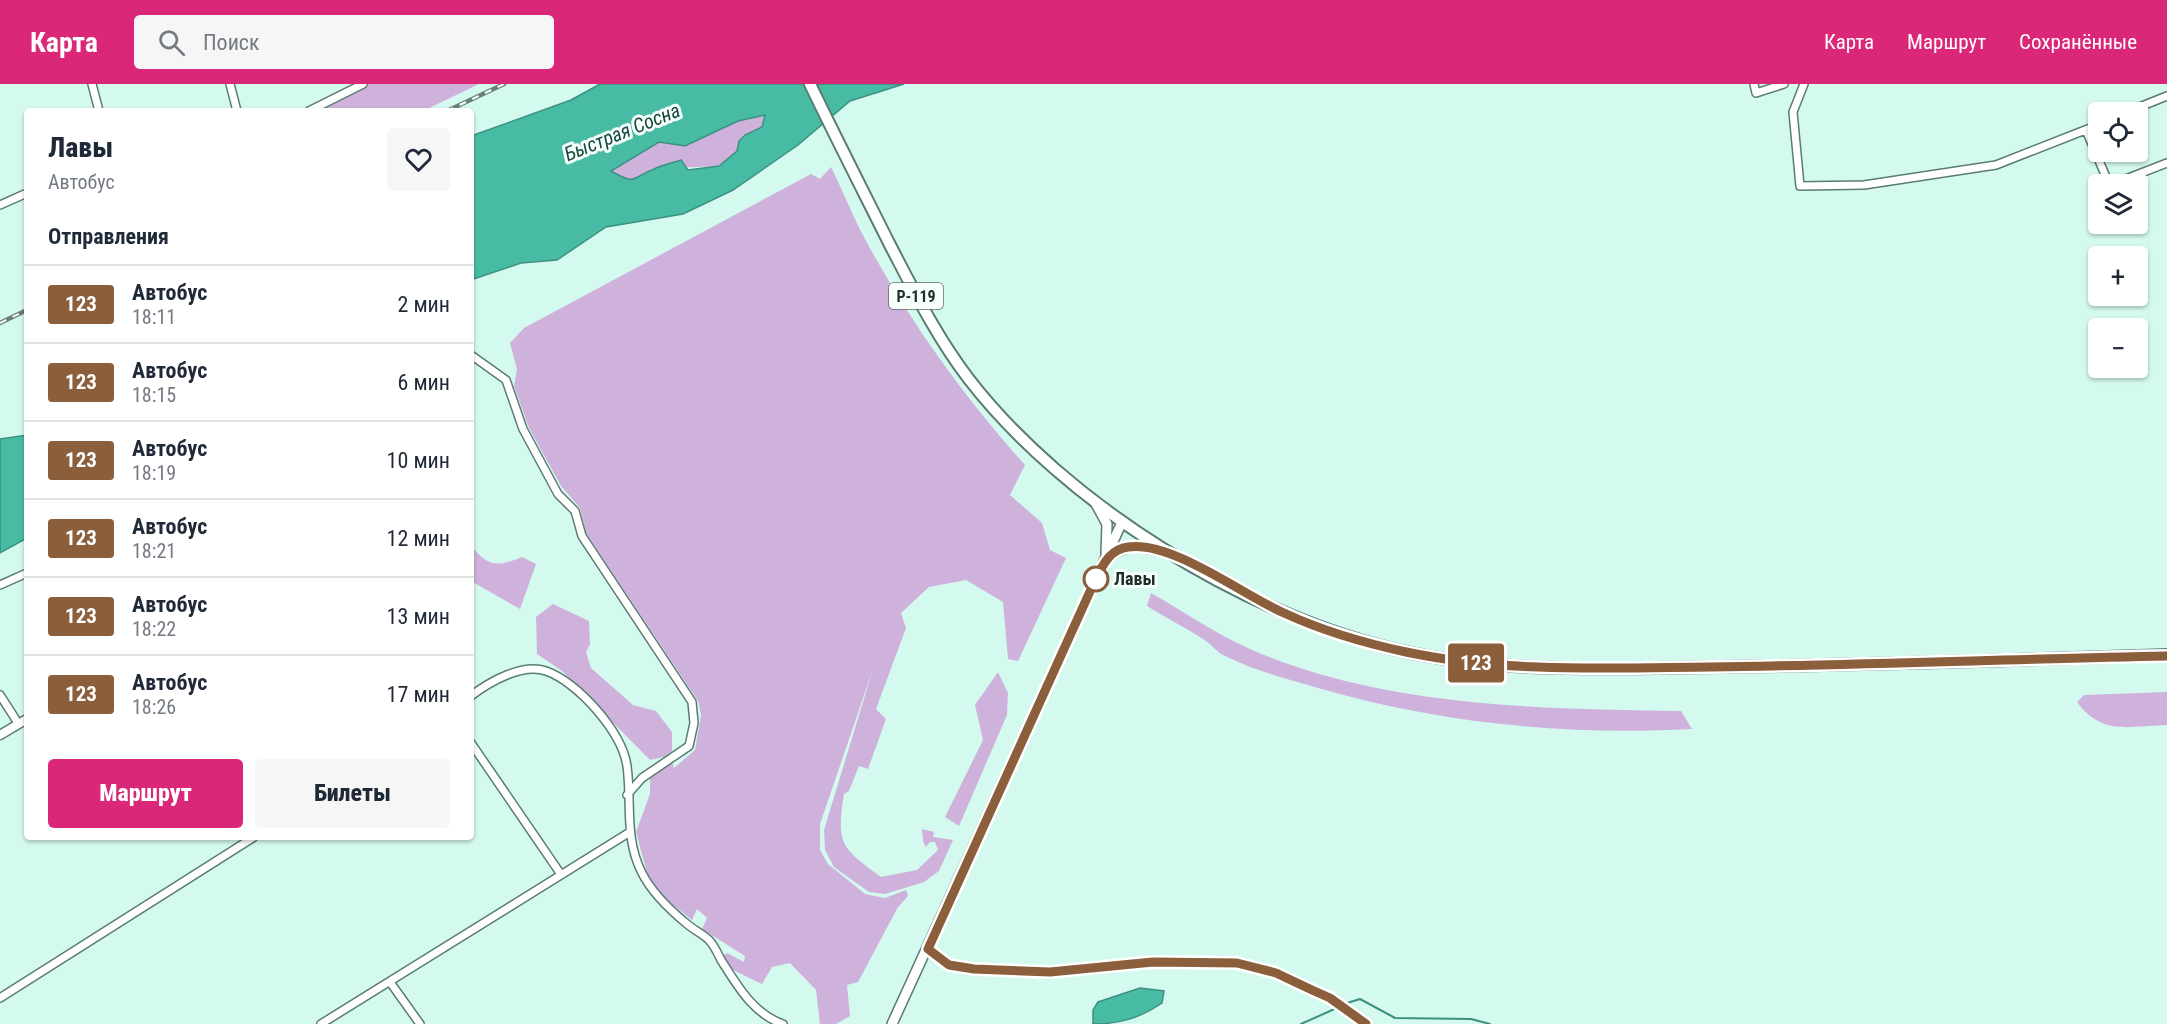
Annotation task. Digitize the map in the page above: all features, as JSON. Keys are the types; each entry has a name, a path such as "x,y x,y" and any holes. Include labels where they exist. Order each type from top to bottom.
{"highway":[{"name":"Р-119","path":"810,84 931,326 967,376 1003,420 1095,502 1122,522 1245,595 1337,634 1406,652 1484,664 1641,668 2167,656"}],"main road":[{"path":"1095,502 1107,524 1105,560"},
{"path":"892,1024 1122,522"},
{"path":"1105,560 1118,549 1130,546 1177,555"}],"street":[{"path":"93,84 98,108"},
{"path":"230,84 236,108"},
{"path":"315,108 363,84"},
{"path":"1754,84 1756,93 1784,84"},
{"path":"1804,84 1793,112 1800,186 1864,185 1996,165 2086,130 2106,177 2114,184 2167,164"},
{"path":"2148,104 2167,96"},
{"path":"0,205 24,194"},
{"path":"474,356 506,380 523,429 558,494 575,511 582,536 692,702 694,723 689,746 642,778 627,795"},
{"path":"0,585 24,574"},
{"path":"474,694 484,686 518,671 545,670 576,689 605,719 627,764 630,832 634,854 643,875 657,896 688,925 709,940 747,1000 783,1024"},
{"path":"0,695 18,723"},
{"path":"0,735 24,720"},
{"path":"474,747 560,873"},
{"path":"321,1024 560,873 630,832"},
{"path":"0,998 249,840"},
{"path":"928,949 949,965 974,969 1050,972 1153,962 1237,963 1287,978 1330,998 1366,1024"},
{"path":"390,982 420,1024"}],"shaded area":[{"path":"363,84 479,84 429,108 315,108"},
{"path":"766,115 762,127 744,135 739,141 737,151 719,166 651,169 640,179 627,180 611,171 659,142 685,146 738,121"},
{"path":"831,167 866,241 901,301 959,386 1025,465 1010,495 1042,523 1050,550 1066,558 1018,661 1008,659 1003,602 966,580 929,587 901,613 906,628 876,709 886,719 868,769 859,766 849,791 844,794 842,835 844,843 857,859 881,877 917,870 938,850 935,842 930,842 926,847 922,829 934,832 933,837 953,840 939,871 924,882 885,894 869,892 834,867 825,850 824,830 873,669 820,824 820,850 828,864 865,894 885,898 906,890 908,896 898,907 858,982 847,985 850,1016 836,1024 820,1024 816,990 790,963 772,967 762,984 731,969 723,956 727,953 744,962 745,956 702,929 707,918 697,909 692,920 668,901 650,880 636,832 650,794 650,778 672,762 674,768 695,750 701,715 698,701 586,533 580,508 561,486 529,428 514,386 517,369 510,343 524,328 811,174 820,179"},
{"path":"474,548 482,558 494,563 522,557 536,564 520,609 474,583"},
{"path":"1151,593 1250,649 1301,668 1353,683 1407,694 1517,706 1681,711 1692,729 1597,730 1503,724 1456,718 1364,700 1270,674 1223,655 1199,636 1147,606"},
{"path":"553,604 589,621 590,644 586,652 591,668 633,705 656,711 672,732 672,751 664,757 650,760 562,671 537,654 536,617"},
{"path":"998,672 1008,693 1007,715 959,826 945,817 983,740 975,705"},
{"path":"2167,692 2167,725 2117,727 2096,720 2077,702 2084,695"}],"water":[{"name":"Быстрая Сосна","path":"600,84 904,84 850,101 798,145 733,190 683,214 606,227 557,260 521,263 474,279 474,135 571,100","holes":["765,115 762,127 745,135 739,141 737,151 719,166 688,170 681,160 634,179 625,178 611,171 659,142 685,146 738,121"]},
{"path":"24,435 24,540 0,553 0,439"},
{"path":"1140,988 1164,991 1162,1003 1146,1013 1129,1019 1093,1024 1093,1010 1098,1002"}],"waterway":[{"path":"1344,1004 1360,999 1395,1018 1471,1019 1490,1024"},
{"path":"1301,1024 1339,1007"}],"railway":[{"path":"453,108 504,84"},
{"path":"0,323 24,311"}],"bus line":[{"name":"123","path":"1366,1024 1330,998 1276,973 1237,963 1153,962 1050,972 974,969 949,965 928,949 1097,576 1105,560 1118,549 1130,546 1177,555 1245,595 1285,614 1337,634 1406,652 1484,664 1641,668 2167,656"}],"place":[{"name":"Лавы","path":"1096,579"}]}
